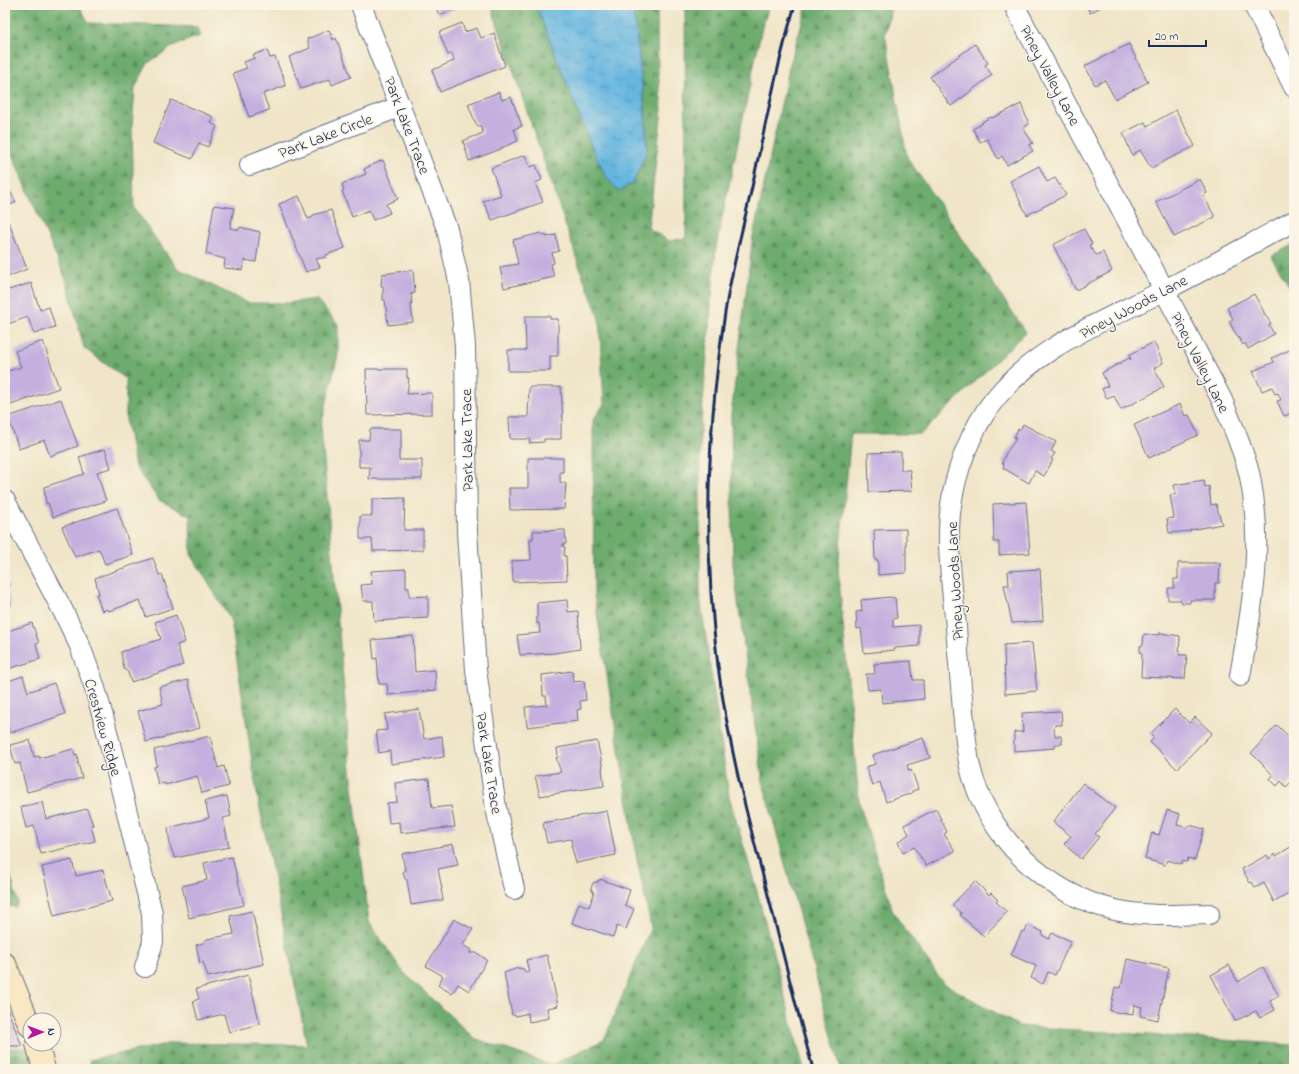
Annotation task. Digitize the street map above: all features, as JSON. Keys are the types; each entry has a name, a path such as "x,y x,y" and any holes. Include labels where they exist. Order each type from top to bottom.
{"main road":[{"path":"5,964 24,1012"},
{"path":"39,1052 44,1069"}],"street":[{"name":"Park Lake Trace","path":"361,5 447,229 460,281 465,346 467,539 476,662 485,739 496,808 514,889"},
{"path":"1254,5 1294,87"},
{"name":"Piney Valley Lane","path":"1016,9 1222,400 1240,443 1250,477 1257,542 1257,568 1253,600 1240,676"},
{"name":"Park Lake Circle","path":"250,165 401,106"},
{"name":"Piney Woods Lane","path":"1209,914 1160,915 1114,910 1095,904 1051,882 1028,863 1003,836 989,816 978,794 970,767 965,738 950,570 948,528 953,492 962,460 976,429 1001,392 1019,374 1056,347 1115,314 1164,290 1294,221"},
{"name":"Crestview Ridge","path":"5,501 63,610 80,646 94,685 152,913 153,942 145,967"}],"green space":[{"path":"5,5 79,5 89,23 198,27 200,36 175,45 148,63 135,88 132,127 134,208 177,268 248,303 287,303 316,299 338,324 338,355 321,426 351,770 369,922 403,972 474,1038 551,1065 604,1040 651,927 637,860 594,595 593,420 604,404 599,316 583,277 491,5 536,5 593,150 647,150 645,110 633,5 657,5 658,71 662,110 648,228 669,241 686,238 685,5 770,5 762,27 716,247 700,437 700,597 729,796 756,888 804,1069 91,1069 89,1060 172,1043 307,1045 256,788 231,621 191,554 190,516 159,500 135,467 126,420 126,379 84,348 66,279 5,139"},
{"path":"807,5 892,5 885,34 907,157 1026,332 921,434 851,434 838,568 859,802 893,912 943,983 1019,1026 1294,1045 1294,1069 841,1069 763,783 733,566 731,415 753,236 789,68"},
{"path":"1294,244 1294,294 1271,256"},
{"path":"5,857 18,902 16,907 6,906 5,904"},
{"path":"5,1048 22,1048 22,1052 40,1052 43,1069 5,1069"}],"water":[{"path":"536,5 633,5 645,110 647,150 633,183 619,191 607,178 593,150"}],"building":[{"path":"435,5 465,5 439,15"},
{"path":"1086,5 1104,5 1090,13"},
{"path":"462,23 465,32 477,28 481,38 494,33 505,66 440,92 432,70 454,61 452,53 448,55 439,32"},
{"path":"329,30 333,40 336,38 351,77 332,85 330,79 301,89 289,57 310,48 307,39"},
{"path":"975,44 988,63 985,65 992,75 951,106 930,77"},
{"path":"1129,44 1148,82 1115,99 1105,80 1095,85 1085,66"},
{"path":"267,50 270,58 275,57 282,75 283,74 285,86 263,94 269,110 249,117 233,73 247,68 244,62 255,58 253,55"},
{"path":"499,92 502,100 511,97 522,126 514,129 518,141 469,161 463,141 483,133 481,126 478,126 475,122 468,104"},
{"path":"171,100 214,117 211,123 217,126 208,147 199,143 192,159 153,143"},
{"path":"1021,104 1029,124 1023,128 1033,143 1029,145 1033,151 1007,165 1002,156 998,159 987,139 980,142 973,129 991,117 992,118"},
{"path":"1176,110 1195,146 1151,168 1140,150 1132,155 1123,133 1145,122 1147,126"},
{"path":"525,155 530,167 536,165 542,180 535,183 543,202 492,220 483,201 501,195 491,168"},
{"path":"383,160 398,199 386,204 390,213 373,220 369,210 352,217 342,191 344,190 342,184 366,174 364,169"},
{"path":"1039,166 1047,182 1055,178 1066,195 1027,215 1010,181"},
{"path":"1200,179 1207,193 1203,195 1215,217 1174,237 1156,202"},
{"path":"5,184 16,202 5,208"},
{"path":"299,196 308,219 313,217 313,215 331,210 345,248 326,255 326,257 316,259 320,267 306,272 279,204"},
{"path":"214,205 234,208 230,228 239,230 240,227 260,232 256,262 244,260 243,270 224,268 225,259 206,254"},
{"path":"9,223 27,269 5,278 5,224"},
{"path":"1084,229 1092,244 1089,245 1096,255 1103,252 1112,271 1076,290 1053,245"},
{"path":"541,233 542,235 546,234 546,237 556,235 559,251 552,253 554,263 551,264 554,277 504,288 500,267 518,264 513,240"},
{"path":"413,270 415,293 411,294 411,304 413,322 388,325 385,300 383,300 383,286 381,286 382,274"},
{"path":"31,283 40,310 49,307 55,327 34,334 28,317 5,325 5,291"},
{"path":"1254,294 1271,324 1269,325 1274,334 1248,349 1245,343 1243,345 1233,329 1229,321 1233,319 1227,308"},
{"path":"525,316 550,316 550,319 558,319 558,356 550,356 550,371 508,371 508,350 526,350"},
{"path":"43,341 59,388 5,407 5,372 21,367 15,351"},
{"path":"1154,342 1163,363 1154,368 1164,387 1121,410 1114,396 1107,399 1102,389 1108,386 1102,373 1129,358 1131,360 1129,355"},
{"path":"1294,348 1294,412 1284,416 1277,401 1281,400 1278,393 1275,394 1272,387 1262,391 1253,371 1274,362 1272,358"},
{"path":"366,369 407,369 407,378 409,378 407,394 432,393 432,414 367,415"},
{"path":"529,387 561,387 563,422 561,424 561,439 544,439 544,442 529,443 530,439 510,439 509,417 528,417"},
{"path":"61,399 78,446 50,456 44,440 19,449 8,417"},
{"path":"1180,404 1185,416 1189,415 1198,435 1149,458 1134,425"},
{"path":"1023,424 1056,442 1051,451 1055,453 1051,459 1053,460 1044,476 1035,471 1029,483 1003,468 1004,465 1002,463 1006,453 1016,439 1014,437 1018,429 1020,430"},
{"path":"370,429 401,429 401,450 399,450 399,460 422,460 422,479 369,479 370,467 359,467 359,440 369,440"},
{"path":"105,449 111,468 97,472 106,501 53,517 48,503 46,504 44,487 84,474 79,457"},
{"path":"901,452 901,470 910,470 912,491 869,492 868,453"},
{"path":"528,458 563,458 563,472 560,472 560,482 566,484 564,509 510,510 509,488 528,488"},
{"path":"1204,480 1205,487 1209,486 1211,505 1216,504 1222,524 1190,531 1169,533 1167,519 1174,518 1170,495 1176,494 1174,485"},
{"path":"405,498 404,530 423,530 423,550 373,551 372,539 360,539 360,516 372,516 372,499"},
{"path":"1026,502 1030,553 999,555 999,542 994,542 993,504"},
{"path":"117,508 133,555 105,564 99,549 75,557 62,527"},
{"path":"906,529 906,573 878,575 878,560 875,560 874,530"},
{"path":"565,530 566,544 563,544 563,547 565,547 564,556 566,556 567,580 513,582 512,561 531,560 530,539 533,539 533,531"},
{"path":"153,558 159,575 162,574 173,608 146,617 140,600 109,611 108,609 102,611 96,594 99,594 95,578"},
{"path":"1178,563 1220,563 1219,583 1215,583 1215,600 1190,600 1190,603 1182,603 1181,600 1168,600 1168,588 1174,588 1174,579 1178,579"},
{"path":"406,569 406,588 409,588 409,597 428,596 428,618 374,621 373,601 363,601 361,585 372,584 371,571"},
{"path":"1040,569 1043,621 1012,623 1004,585 1009,585 1008,571"},
{"path":"5,577 9,587 6,588 11,605 5,607"},
{"path":"890,597 895,598 897,618 893,619 893,627 919,625 919,646 864,653 861,628 857,629 856,612 862,611 861,600"},
{"path":"567,600 568,612 578,611 580,649 555,653 520,655 517,635 540,633 539,623 537,624 537,603"},
{"path":"176,615 185,642 177,645 183,665 131,682 128,672 124,669 121,652 161,639 155,622"},
{"path":"32,623 39,643 36,644 40,659 5,670 5,632"},
{"path":"1160,633 1180,636 1179,655 1187,655 1185,679 1141,677 1142,654 1140,652 1140,646 1143,645 1144,634 1160,635"},
{"path":"413,636 415,672 435,670 436,690 388,695 387,684 379,684 377,658 374,659 372,640"},
{"path":"1032,643 1037,691 1005,694 1004,645"},
{"path":"911,661 913,680 923,680 924,699 882,703 881,689 868,690 866,674 875,674 874,664"},
{"path":"572,671 573,682 584,681 586,700 580,701 581,709 577,710 578,721 527,727 525,707 547,705 546,696 543,696 542,675"},
{"path":"23,676 28,692 54,683 65,714 10,733 5,716 5,682"},
{"path":"188,680 200,728 146,742 138,711 163,704 159,687"},
{"path":"419,709 424,739 442,736 444,757 391,764 390,751 379,753 376,731 387,730 385,714"},
{"path":"1175,709 1189,723 1195,717 1212,733 1177,769 1150,742 1154,738 1150,734"},
{"path":"1061,711 1062,725 1055,725 1054,730 1055,736 1061,736 1062,744 1055,744 1055,748 1014,751 1014,732 1023,732 1022,713"},
{"path":"1277,725 1294,742 1294,779 1286,787 1281,781 1277,786 1270,779 1273,775 1251,753"},
{"path":"210,736 218,768 224,766 229,786 202,793 197,776 165,785 165,783 158,784 154,767 157,766 154,750"},
{"path":"923,738 930,758 907,765 909,771 911,770 918,789 912,791 912,793 886,802 880,782 872,785 866,767 875,764 872,755"},
{"path":"30,740 34,757 39,756 39,758 73,749 75,755 77,754 77,764 78,763 82,778 27,792 20,763 15,764 10,745"},
{"path":"597,741 603,768 604,786 540,796 535,776 561,772 556,758 558,757 557,748"},
{"path":"429,779 432,808 451,806 455,827 400,833 399,822 389,823 387,803 397,802 395,783"},
{"path":"1083,783 1115,808 1095,834 1099,837 1081,859 1064,844 1071,836 1053,822"},
{"path":"227,796 231,816 223,818 229,847 175,858 170,846 168,828 209,818 205,801"},
{"path":"42,802 46,819 87,809 93,825 91,825 95,841 41,854 34,826 26,828 21,807"},
{"path":"936,809 947,832 944,834 955,851 926,866 914,847 903,853 898,842 909,834 904,825"},
{"path":"1167,810 1180,814 1177,825 1189,828 1189,825 1204,829 1195,860 1188,858 1187,862 1182,861 1181,864 1167,860 1165,865 1145,859 1152,833 1159,835"},
{"path":"607,811 616,855 576,863 571,845 571,839 547,843 543,823"},
{"path":"453,844 458,865 438,869 443,900 411,905 407,880 405,879 403,872 405,870 402,854"},
{"path":"1294,845 1294,891 1274,902 1264,883 1255,888 1252,882 1250,883 1242,869 1267,855 1269,859 1275,854 1276,856"},
{"path":"232,857 244,905 189,918 182,886 207,880 204,863"},
{"path":"72,860 76,876 103,870 112,901 54,916 42,867"},
{"path":"600,879 630,890 625,905 634,909 626,929 617,926 613,937 572,923 579,903 589,907 594,894 591,888 593,883 599,881"},
{"path":"975,881 989,895 991,893 998,900 996,902 1007,912 984,936 960,915 962,914 952,905"},
{"path":"252,911 264,964 208,977 203,962 200,963 196,945 203,943 207,939 234,934 230,916"},
{"path":"454,919 473,929 463,945 471,950 470,953 477,953 487,960 469,991 458,984 452,994 438,985 443,976 426,966"},
{"path":"1028,925 1043,932 1042,935 1049,939 1052,933 1071,941 1055,975 1048,972 1043,984 1031,978 1036,966 1011,955 1022,931 1025,932"},
{"path":"547,955 558,1006 547,1008 549,1018 529,1022 528,1013 516,1016 512,1015 504,973 518,968 524,969 525,973 529,972 526,960"},
{"path":"1127,959 1169,968 1158,1020 1140,1016 1142,1007 1134,1005 1133,1015 1110,1011 1115,987 1121,988"},
{"path":"1229,965 1238,982 1263,967 1279,996 1270,1001 1275,1010 1260,1018 1256,1011 1235,1021 1211,975"},
{"path":"248,975 260,1024 229,1032 224,1014 198,1020 193,1001 199,999 196,989"},
{"path":"5,1003 22,1046 5,1046"}],"railway":[{"path":"795,5 776,76 727,298 714,401 709,489 709,533 713,622 727,724 746,810 813,1069"}]}
